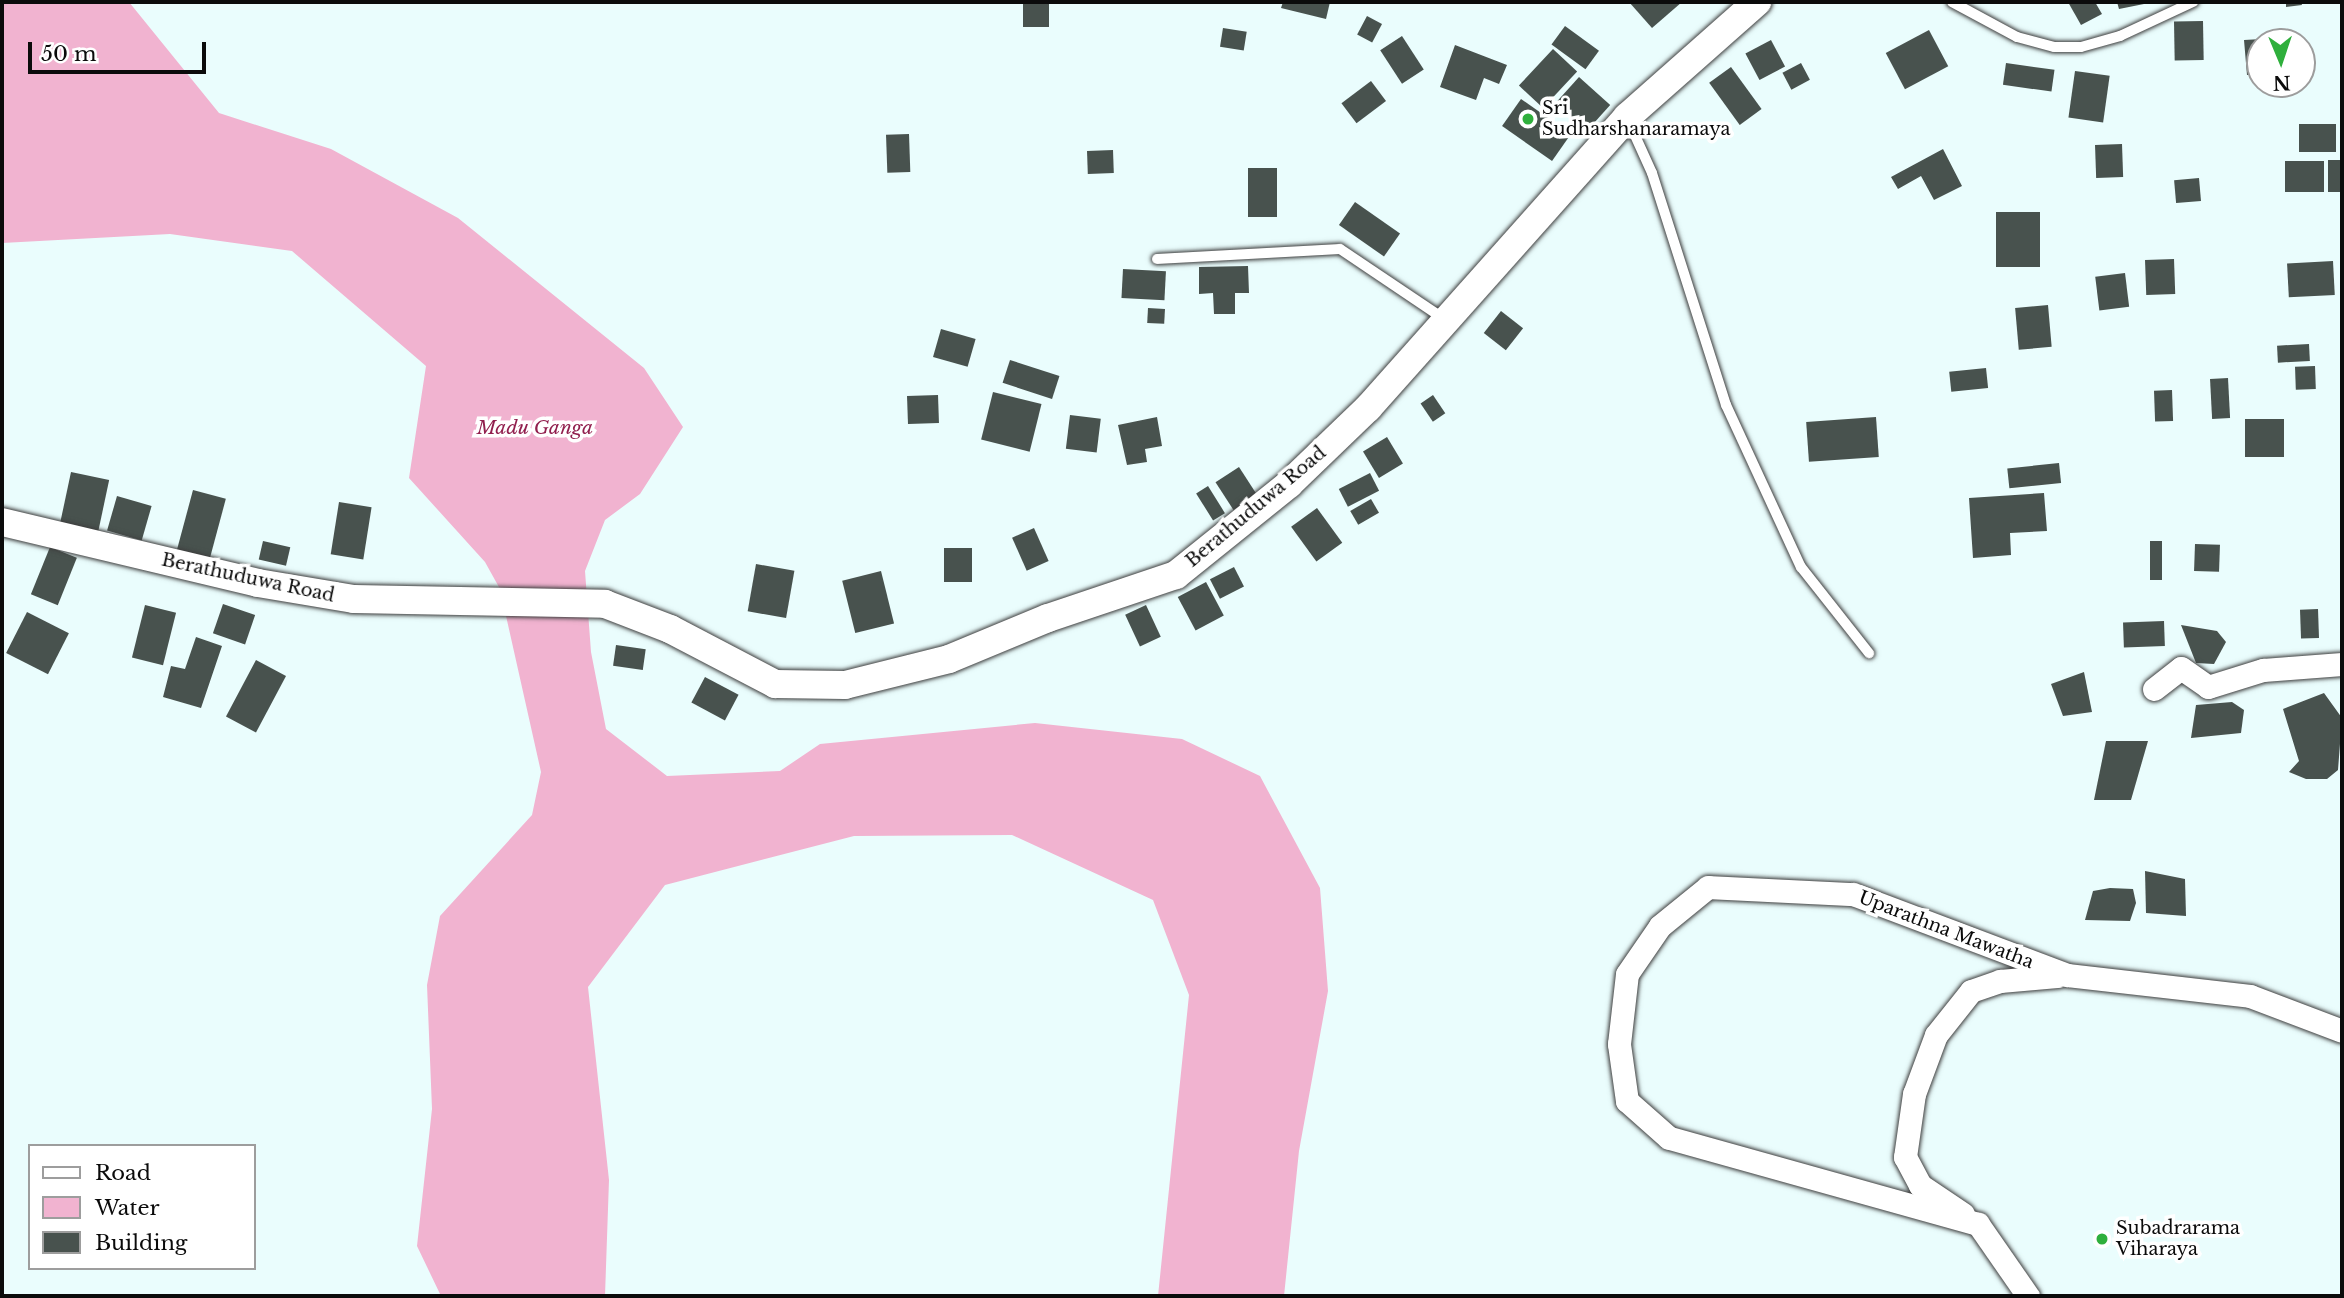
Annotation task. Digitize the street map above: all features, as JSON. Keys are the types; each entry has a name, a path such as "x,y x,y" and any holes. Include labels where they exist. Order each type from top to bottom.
{"street":[{"name":"Berathuduwa Road","path":"2,522 258,583 354,599 499,604 605,604 670,629 775,684 845,685 949,659 1048,618 1176,575 1289,484 1338,436 1627,117 1757,2"},
{"path":"2154,689 2181,668 2208,687 2263,670 2342,664"},
{"name":"Uparathna Mawatha","path":"1978,1224 1669,1138 1627,1101 1619,1044 1627,974 1660,926 1708,887 1853,894 2067,975 2250,996 2342,1031"},
{"path":"2028,1296 1978,1224 1920,1185 1905,1157 1914,1094 1936,1035 1971,991 2000,981 2067,975"}],"lane":[{"path":"1952,2 2017,37 2068,47 2119,37 2193,2"},
{"path":"1627,117 1652,173 1726,405 1801,568 1869,653"},
{"path":"1157,259 1340,249 1444,319"}],"water":[{"name":"Madu Ganga","path":"2,2 129,2 219,113 331,149 458,218 644,368 683,427 640,494 605,520 585,571 591,652 606,729 667,776 780,771 820,744 1035,723 1182,739 1260,776 1320,888 1328,991 1299,1151 1284,1296 1158,1296 1189,995 1153,900 1012,835 854,836 665,885 588,987 609,1180 605,1296 441,1296 417,1246 432,1109 427,985 440,916 532,815 541,772 500,589 485,562 409,478 426,366 292,251 170,234 2,243"}],"building":[{"path":"1023,2 1049,2 1049,27 1023,27"},
{"path":"1283,2 1330,2 1326,19 1281,8"},
{"path":"1629,2 1682,2 1652,28"},
{"path":"2068,2 2095,2 2102,14 2081,25"},
{"path":"2117,2 2149,2 2149,3 2119,9"},
{"path":"2286,2 2301,2 2302,5 2286,7"},
{"path":"1367,16 1382,24 1372,43 1357,35"},
{"path":"2203,21 2204,60 2175,61 2174,22"},
{"path":"1565,26 1599,51 1585,69 1551,45"},
{"path":"1223,28 1247,32 1244,51 1220,47"},
{"path":"1929,30 1948,66 1905,89 1886,53"},
{"path":"1402,36 1424,70 1402,84 1380,50"},
{"path":"1771,40 1785,66 1759,80 1745,54"},
{"path":"1455,45 1507,65 1499,84 1484,78 1476,100 1440,87"},
{"path":"1553,49 1577,72 1543,108 1519,86"},
{"path":"1801,63 1810,80 1791,90 1782,73"},
{"path":"2006,63 2055,70 2051,92 2003,85"},
{"path":"1731,67 1762,109 1740,125 1709,83"},
{"path":"2075,71 2110,76 2103,122 2068,118"},
{"path":"1579,77 1610,105 1586,132 1555,104"},
{"path":"1371,81 1386,101 1356,123 1341,103"},
{"path":"1521,99 1571,134 1552,161 1502,126"},
{"path":"2299,124 2336,124 2336,152 2299,152"},
{"path":"909,134 910,172 887,173 886,135"},
{"path":"2122,144 2123,177 2096,178 2095,145"},
{"path":"1943,149 1962,186 1934,200 1921,176 1898,189 1891,177"},
{"path":"1113,150 1114,173 1088,174 1087,151"},
{"path":"2328,160 2342,160 2342,192 2328,192"},
{"path":"2285,161 2324,161 2324,192 2285,192"},
{"path":"1248,168 1277,168 1277,217 1248,217"},
{"path":"2199,178 2201,201 2176,203 2174,180"},
{"path":"1355,202 1400,234 1384,256 1339,225"},
{"path":"1996,212 2040,212 2040,267 1996,267"},
{"path":"2174,259 2175,294 2146,295 2145,260"},
{"path":"2333,261 2335,295 2289,297 2287,263"},
{"path":"1248,266 1249,293 1235,293 1235,314 1214,314 1213,293 1199,294 1199,267"},
{"path":"1123,269 1166,271 1164,300 1121,298"},
{"path":"2125,273 2129,307 2099,310 2095,277"},
{"path":"2048,305 2052,347 2019,350 2015,308"},
{"path":"1148,308 1165,309 1164,324 1147,323"},
{"path":"1501,311 1523,328 1506,350 1484,333"},
{"path":"941,329 976,339 968,367 933,357"},
{"path":"2309,344 2310,361 2278,363 2277,346"},
{"path":"1010,360 1059,376 1052,399 1003,383"},
{"path":"2315,366 2316,389 2296,390 2295,367"},
{"path":"1986,368 1988,388 1951,392 1949,372"},
{"path":"2228,378 2230,418 2212,419 2210,379"},
{"path":"2172,390 2173,421 2155,422 2154,391"},
{"path":"993,392 1042,404 1030,452 981,440"},
{"path":"938,395 939,423 908,424 907,396"},
{"path":"1433,395 1445,413 1433,422 1421,403"},
{"path":"1070,415 1101,419 1097,453 1066,449"},
{"path":"1157,417 1162,446 1145,449 1147,462 1127,465 1118,425"},
{"path":"1876,417 1879,457 1809,462 1806,422"},
{"path":"2245,419 2284,419 2284,457 2245,457"},
{"path":"1387,437 1403,464 1379,478 1363,451"},
{"path":"2059,463 2061,483 2009,488 2007,468"},
{"path":"1239,467 1257,495 1233,510 1216,482"},
{"path":"71,472 109,480 98,533 60,525"},
{"path":"1370,473 1379,491 1348,507 1339,489"},
{"path":"1208,486 1225,513 1213,521 1196,493"},
{"path":"193,490 226,499 209,561 176,552"},
{"path":"2044,493 2047,531 2010,533 2011,555 1973,558 1969,498"},
{"path":"117,496 152,506 142,541 107,531"},
{"path":"1371,499 1379,513 1358,525 1350,511"},
{"path":"339,502 372,507 363,560 331,554"},
{"path":"1317,508 1342,543 1316,562 1291,527"},
{"path":"1034,528 1049,561 1027,571 1012,538"},
{"path":"263,541 290,547 286,566 259,560"},
{"path":"2150,541 2162,541 2162,580 2150,580"},
{"path":"2195,544 2220,545 2219,572 2194,571"},
{"path":"50,547 77,558 58,605 31,594"},
{"path":"944,548 972,548 972,582 944,582"},
{"path":"756,564 794,571 786,618 748,611"},
{"path":"1234,567 1244,587 1220,599 1210,579"},
{"path":"881,571 894,623 855,633 842,581"},
{"path":"1206,582 1224,616 1196,631 1178,597"},
{"path":"223,604 255,615 245,644 213,633"},
{"path":"145,605 176,613 163,665 132,657"},
{"path":"1146,605 1161,637 1140,646 1125,615"},
{"path":"2318,609 2319,638 2301,639 2300,610"},
{"path":"27,612 69,633 48,674 6,653"},
{"path":"2164,621 2165,646 2124,647 2123,622"},
{"path":"2181,625 2217,631 2226,642 2214,664 2196,663"},
{"path":"196,637 222,646 201,708 163,697 171,666 185,669"},
{"path":"616,645 646,649 643,670 613,666"},
{"path":"256,660 286,676 256,732 226,717"},
{"path":"2084,672 2092,712 2063,716 2051,684"},
{"path":"705,677 739,695 725,720 691,703"},
{"path":"2324,693 2342,718 2338,770 2327,779 2306,779 2289,772 2299,761 2283,709"},
{"path":"2232,702 2244,710 2241,733 2191,738 2196,705"},
{"path":"2106,741 2148,741 2131,800 2094,800"},
{"path":"2145,871 2185,879 2186,916 2146,913"},
{"path":"2110,888 2133,889 2136,903 2130,921 2085,920 2093,891"}],"place":[{"name":"Sri Sudharshanaramaya","path":"1528,119"},
{"name":"Subadrarama Viharaya","path":"2102,1239"}]}
